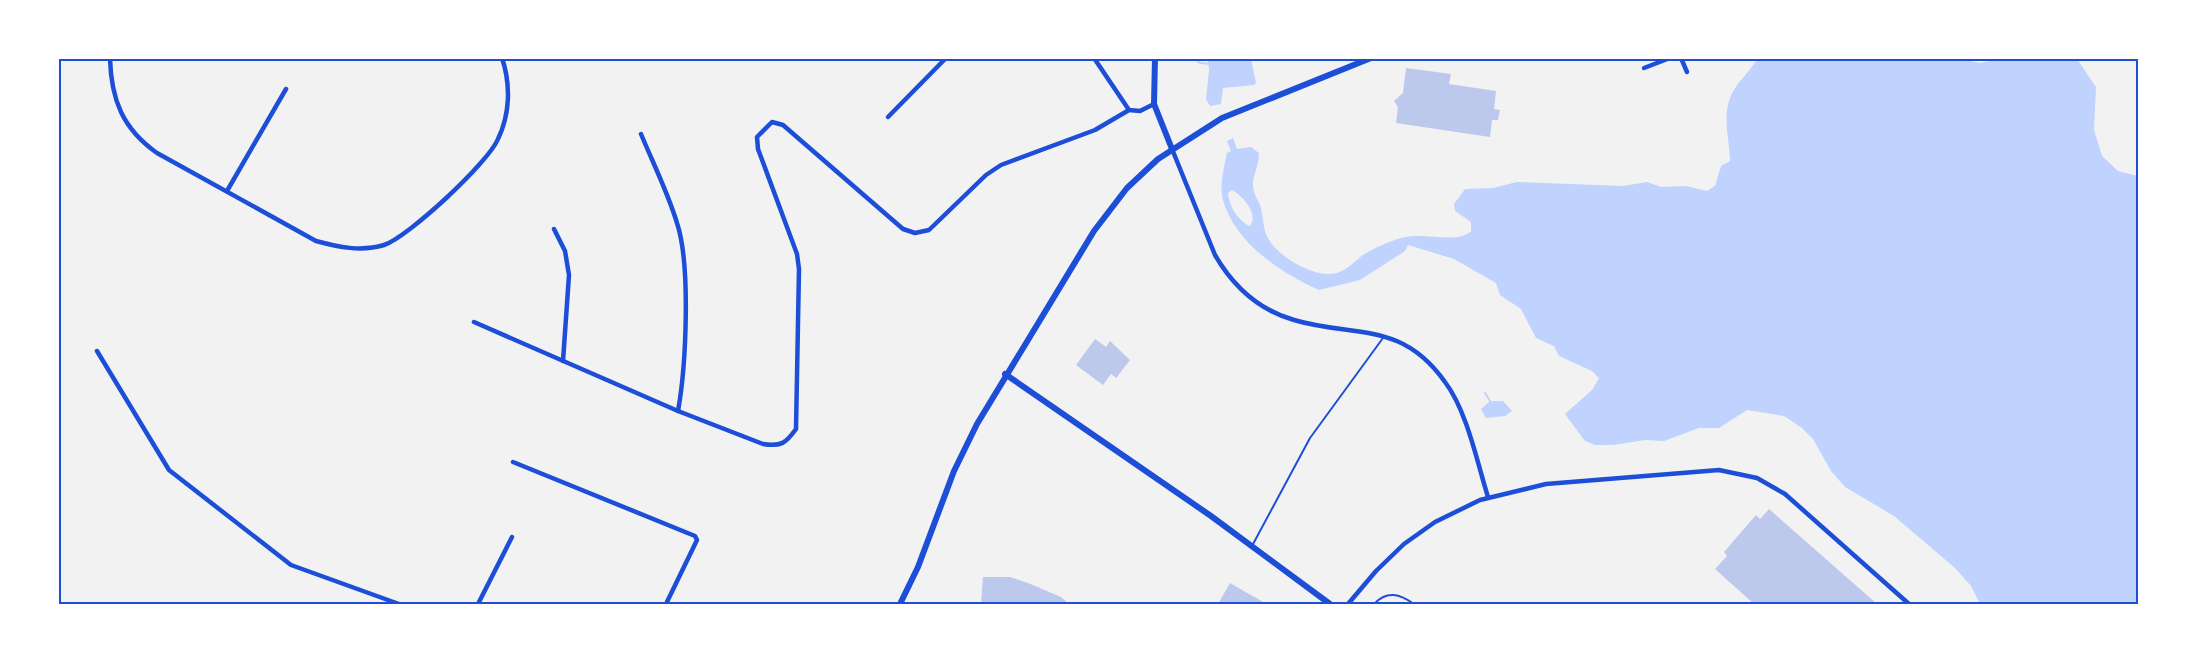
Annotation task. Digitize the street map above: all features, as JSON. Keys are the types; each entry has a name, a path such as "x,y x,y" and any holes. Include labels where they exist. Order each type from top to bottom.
{"main road":[{"path":"1155,58 1154,104 1172,149"},
{"path":"900,604 918,567 954,471 1005,374 1111,208 1140,175 1172,149 1222,118 1371,58"},
{"path":"1005,374 1211,516 1251,548 1330,604"}],"street":[{"path":"110,58 112,92 117,108 141,141 316,241 340,248 384,245 403,234 424,218 484,159 498,140 509,95 501,58"},
{"path":"888,117 946,58"},
{"path":"1094,58 1129,110"},
{"path":"1644,68 1670,58"},
{"path":"1681,58 1687,72"},
{"path":"227,191 286,89"},
{"path":"474,322 678,411 763,444 778,446 787,442 796,429 799,269 796,254 758,149 757,137 772,122 783,125 903,229 915,233 929,230 986,175 1001,165 1095,130 1129,110 1140,111 1154,104"},
{"path":"640,134 677,223 683,247 685,272 681,390 678,411"},
{"path":"1172,149 1215,255 1224,270 1243,292 1268,309 1296,321 1384,335 1416,352 1446,383 1459,409 1488,497"},
{"path":"554,229 565,251 569,275 562,361"},
{"path":"97,351 169,470 291,565 399,604"},
{"path":"513,462 695,536 697,540 666,604"},
{"path":"1348,604 1388,558 1413,537 1453,513 1488,497 1546,484 1704,470 1735,471 1757,478 1785,494 1909,604"},
{"path":"478,604 512,537"}],"lane":[{"path":"1251,548 1310,438 1384,335"},
{"path":"1374,604 1382,597 1391,594 1401,595 1414,604"}],"water":[{"path":"1957,58 1979,63 2004,59 2077,59 2096,87 2094,130 2102,156 2118,171 2138,176 2138,604 1980,604 1971,586 1955,568 1894,516 1845,487 1831,471 1813,439 1784,416 1747,410 1719,428 1699,428 1664,441 1645,440 1595,445 1585,441 1565,414 1592,390 1599,378 1592,371 1559,356 1554,346 1536,338 1521,309 1500,295 1496,283 1454,259 1408,245 1405,251 1360,280 1319,290 1290,275 1261,255 1238,230 1223,200 1223,170 1227,153 1231,151 1227,141 1233,138 1237,149 1251,147 1259,153 1253,187 1269,240 1281,254 1299,266 1328,274 1341,272 1367,252 1401,238 1419,236 1449,238 1465,235 1471,231 1471,222 1455,211 1454,204 1465,189 1493,188 1517,182 1623,186 1647,182 1661,187 1686,186 1707,191 1715,186 1721,166 1730,161 1726,119 1729,100 1741,80 1759,59","holes":["1232,190 1251,211 1253,216 1250,226 1238,217 1230,203 1228,193"]},
{"path":"1208,59 1251,59 1256,83 1223,88 1221,104 1210,106 1206,99"},
{"path":"1490,401 1503,401 1512,411 1505,416 1486,418 1481,409"}],"building":[{"path":"1406,68 1451,74 1449,84 1496,91 1494,109 1500,110 1498,120 1492,120 1490,137 1396,123 1398,107 1394,101 1403,93"},
{"path":"1095,339 1106,347 1110,341 1130,360 1116,378 1111,374 1103,385 1076,365"},
{"path":"1769,509 1877,604 1754,604 1715,569 1727,556 1724,552 1756,515 1760,519"},
{"path":"983,577 1010,577 1061,597 1069,604 981,604"},
{"path":"1230,583 1249,594 1267,604 1218,604"}],"waterway":[{"path":"1194,58 1200,63 1211,64"},
{"path":"1485,393 1490,401"}]}
